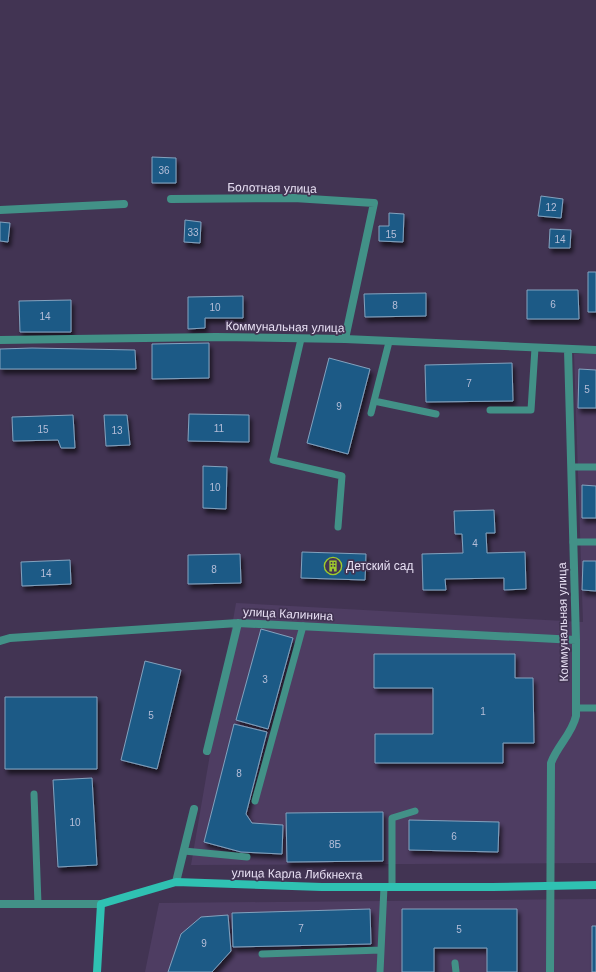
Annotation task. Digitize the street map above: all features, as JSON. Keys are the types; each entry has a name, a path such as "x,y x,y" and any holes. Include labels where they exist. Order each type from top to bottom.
{"street":[{"name":"Болотная улица","path":"170,199 294,198 374,203 345,339"},
{"path":"0,210 124,204"},
{"name":"Коммунальная улица","path":"0,340 209,337 345,339 568,350 596,350"},
{"name":"Коммунальная улица","path":"550,972 551,763 554,754 574,724 576,708 574,542 568,350"},
{"path":"207,750 238,623"},
{"name":"улица Калинина","path":"0,641 10,638 238,623 576,640"},
{"path":"176,882 194,809"},
{"name":"улица Карла Либкнехта","path":"0,904 101,904 176,882 322,887 596,885"},
{"path":"98,972 101,904"}],"lane":[{"path":"301,339 273,460 342,476 338,527"},
{"path":"371,413 389,342"},
{"path":"490,410 530,410 535,348"},
{"path":"374,401 436,414"},
{"path":"572,467 596,467"},
{"path":"574,542 596,542"},
{"path":"255,801 303,626"},
{"path":"576,708 596,708"},
{"path":"34,794 38,904"},
{"path":"380,972 388,887 392,818 415,811"},
{"path":"184,851 247,857"},
{"path":"262,954 381,950"},
{"path":"455,963 456,972"}],"shaded area":[{"path":"574,354 596,354 596,863 191,865 236,603 583,622"},
{"path":"596,899 596,972 145,972 159,903"}],"building":[{"path":"152,157 176,158 176,183 152,183"},
{"path":"541,196 563,199 561,218 538,216"},
{"path":"389,213 404,214 403,242 379,241 379,226 389,226"},
{"path":"185,220 201,222 200,243 184,242"},
{"path":"0,222 10,223 8,242 0,241"},
{"path":"550,229 571,230 570,248 549,248"},
{"path":"588,272 596,272 596,312 588,312"},
{"path":"527,290 578,290 579,319 527,319"},
{"path":"426,293 426,316 365,317 364,294"},
{"path":"243,296 243,318 205,318 205,328 188,329 188,297"},
{"path":"71,300 71,332 20,332 19,301"},
{"path":"209,343 209,378 152,379 152,344"},
{"path":"32,348 135,350 136,369 0,369 0,349"},
{"path":"329,358 370,369 348,454 307,443"},
{"path":"512,363 513,401 426,402 425,365"},
{"path":"579,369 596,370 596,408 578,408"},
{"path":"189,414 249,415 249,442 188,441"},
{"path":"73,415 75,448 61,448 58,440 13,441 12,417"},
{"path":"104,415 127,415 130,445 106,446"},
{"path":"203,466 227,467 226,509 203,508"},
{"path":"582,485 596,486 596,518 582,518"},
{"path":"494,510 495,533 486,533 487,553 525,552 526,589 504,590 504,578 445,579 446,590 423,590 422,554 463,553 462,534 455,534 454,511"},
{"name":"Детский сад","path":"302,552 366,554 365,580 301,578"},
{"path":"240,554 241,583 188,584 188,555"},
{"path":"70,560 71,584 22,586 21,562"},
{"path":"583,561 596,561 596,591 582,590"},
{"path":"261,629 293,638 268,729 236,720"},
{"path":"374,654 515,654 515,678 533,678 534,743 503,743 503,763 375,763 375,734 433,734 433,688 374,688"},
{"path":"145,661 181,670 157,769 121,760"},
{"path":"5,697 97,697 97,769 5,769"},
{"path":"234,724 267,732 246,814 252,823 283,825 282,854 241,852 204,842"},
{"path":"92,778 97,865 58,867 53,780"},
{"path":"383,812 383,861 287,862 286,813"},
{"path":"409,820 499,822 498,852 409,850"},
{"path":"370,909 371,944 233,947 232,913"},
{"path":"402,909 517,909 517,972 487,972 487,948 434,948 434,972 402,972"},
{"path":"228,915 231,951 212,972 168,972 181,934 201,917"},
{"path":"592,926 596,926 596,972 592,972"}],"place":[{"name":"Детский сад","path":"333,566"}]}
